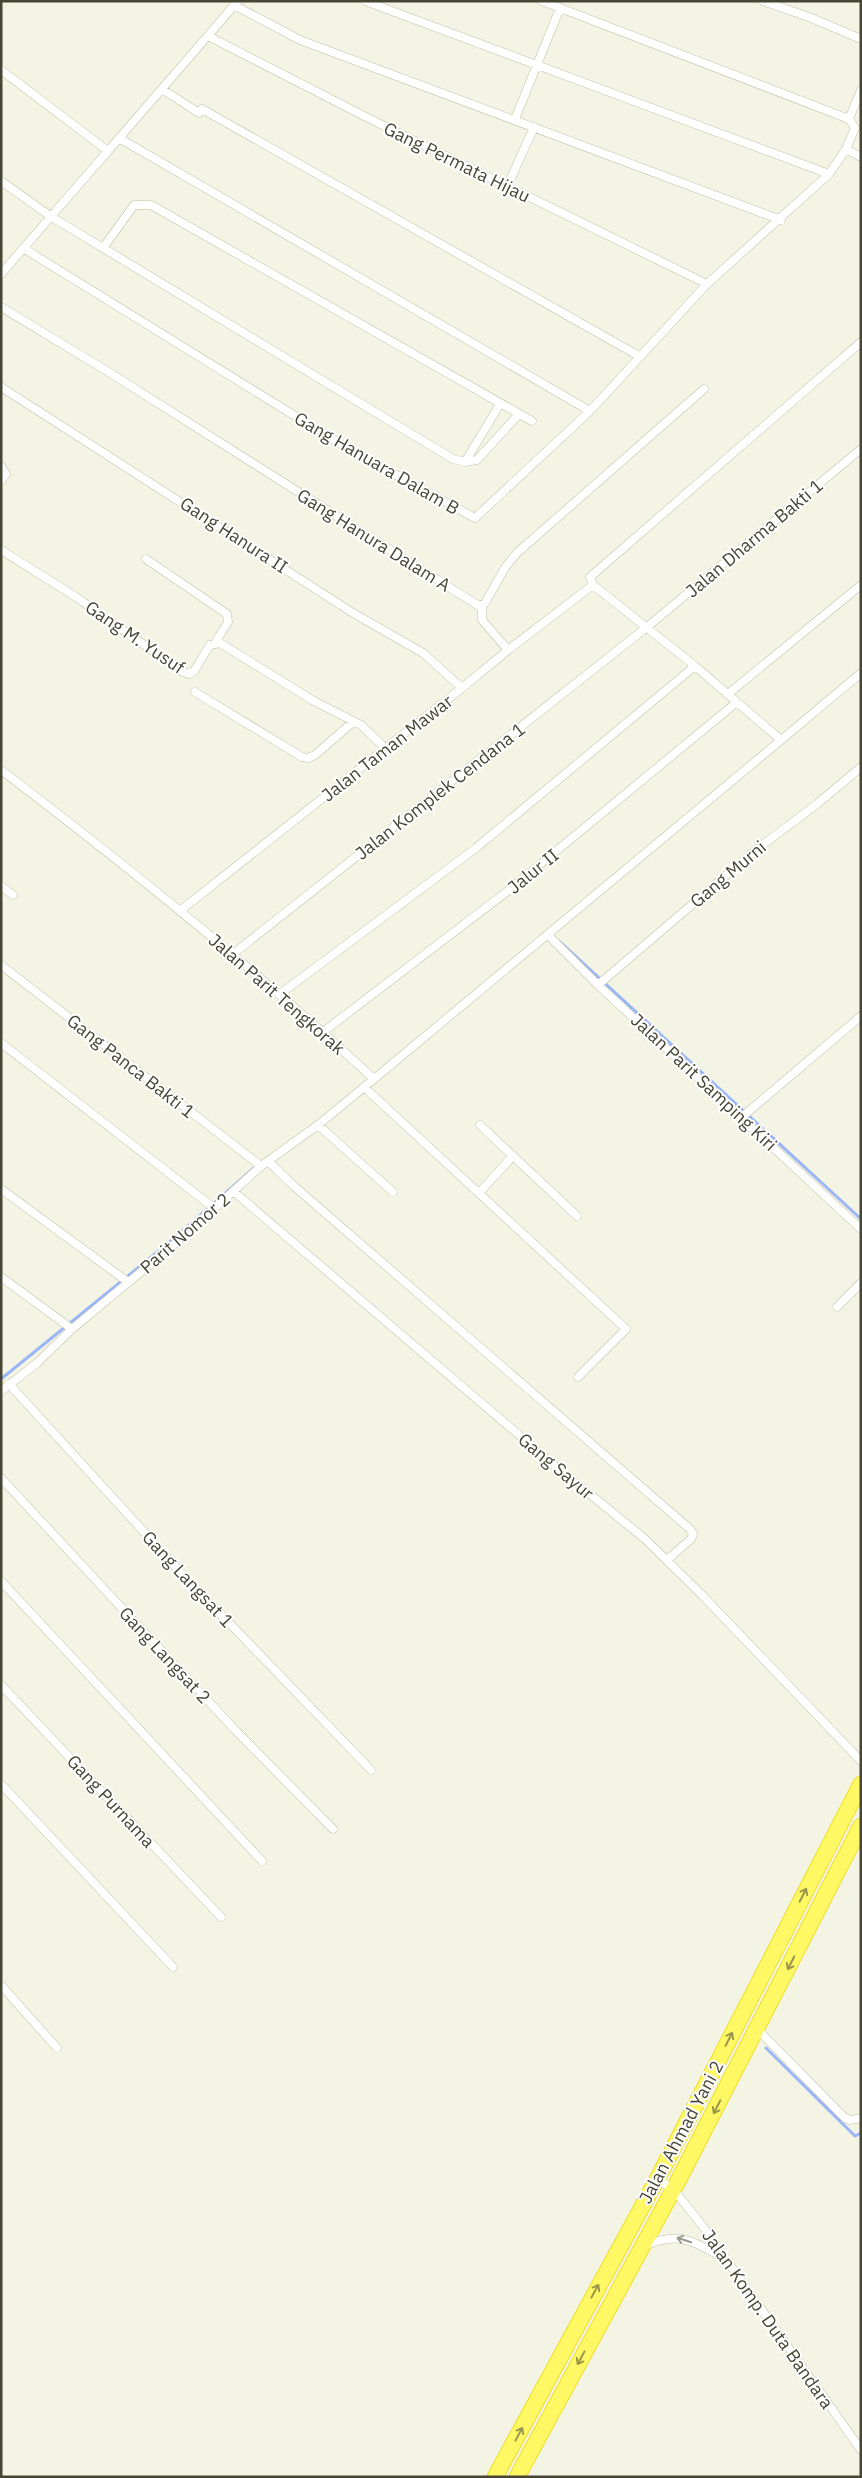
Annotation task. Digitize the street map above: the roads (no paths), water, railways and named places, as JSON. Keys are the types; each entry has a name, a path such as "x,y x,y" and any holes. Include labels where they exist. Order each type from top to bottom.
{"highway":[{"name":"Jalan Ahmad Yani 2","path":"495,2477 657,2180 861,1784"},
{"name":"Jalan Ahmad Yani 2","path":"517,2477 673,2189 861,1826"}],"street":[{"path":"365,1 829,174"},
{"path":"542,1 852,122"},
{"path":"763,1 809,17 861,39"},
{"path":"1,274 236,3 300,40 515,119 780,220"},
{"path":"515,119 560,8"},
{"name":"Gang Permata Hijau","path":"208,36 507,187 707,284"},
{"path":"1,70 108,151"},
{"path":"162,89 199,113 202,109 224,121 351,195 639,356"},
{"name":"Gang Hanuara Dalam B","path":"23,248 347,448 472,518 477,518 590,410 707,284 829,174 854,133 852,122 861,90"},
{"path":"507,187 534,127"},
{"path":"120,138 590,410"},
{"path":"846,148 861,157"},
{"path":"1,181 50,216 453,459 465,462 477,460 519,414"},
{"path":"103,248 134,205 151,205 532,421"},
{"name":"Gang Hanura Dalam A","path":"1,307 107,371 482,606"},
{"path":"781,740 695,666 593,585 590,580 592,575 861,342"},
{"name":"Gang Hanura II","path":"1,387 353,612 423,653 462,688"},
{"path":"508,650 482,620 482,606 506,566 518,552 704,389"},
{"path":"465,462 500,404"},
{"name":"Jalan Dharma Bakti 1","path":"647,627 861,449"},
{"path":"1,466 6,471 1,481"},
{"name":"Gang M. Yusuf","path":"1,550 76,597 183,672 189,674 194,671 210,645 215,643 228,622 227,614 146,558"},
{"name":"Jalan Taman Mawar","path":"181,910 386,749 508,650 593,585"},
{"path":"728,694 861,585"},
{"name":"Jalan Komplek Cendana 1","path":"233,954 647,627"},
{"path":"215,643 220,643 312,700 367,730 386,749"},
{"path":"280,994 476,848 695,666"},
{"path":"374,1079 861,673"},
{"path":"196,692 302,757 308,758 315,755 353,722"},
{"name":"Jalur II","path":"323,1032 509,890 737,702"},
{"name":"Gang Murni","path":"598,985 757,849 817,804 861,767"},
{"name":"Jalan Parit Tengkorak","path":"1,770 181,910 280,994 374,1079"},
{"path":"1,886 13,895"},
{"name":"Jalan Parit Samping Kiri","path":"548,935 598,985 743,1116 861,1229"},
{"name":"Gang Panca Bakti 1","path":"1,965 261,1166"},
{"path":"743,1116 861,1016"},
{"path":"1,1043 214,1208"},
{"name":"Parit Nomor 2","path":"1,1391 37,1363 72,1329 261,1166 318,1125 374,1079"},
{"path":"364,1087 626,1329 578,1378"},
{"path":"318,1125 393,1192"},
{"path":"480,1125 577,1216"},
{"path":"479,1193 513,1156"},
{"path":"268,1161 302,1193 690,1529 693,1534 691,1539 668,1560"},
{"path":"1,1189 128,1282"},
{"name":"Gang Sayur","path":"233,1191 668,1560 861,1762"},
{"path":"1,1277 72,1329"},
{"path":"837,1307 861,1283"},
{"name":"Gang Langsat 1","path":"9,1384 186,1578 372,1770"},
{"name":"Gang Langsat 2","path":"1,1478 237,1732 333,1828"},
{"path":"1,1581 262,1861"},
{"name":"Gang Purnama","path":"1,1685 221,1917"},
{"path":"1,1784 173,1967"},
{"path":"1,1985 57,2048"},
{"path":"757,2029 845,2118 850,2120 861,2118"},
{"path":"657,2180 673,2189"},
{"name":"Jalan Komp. Duta Bandara","path":"673,2189 701,2224 723,2258 861,2450"},
{"path":"642,2247 662,2238 678,2237 723,2258"}],"waterway":[{"path":"559,941 861,1219"},
{"path":"1,1379 171,1241 254,1168"},
{"path":"766,2048 855,2136 861,2133"}]}
